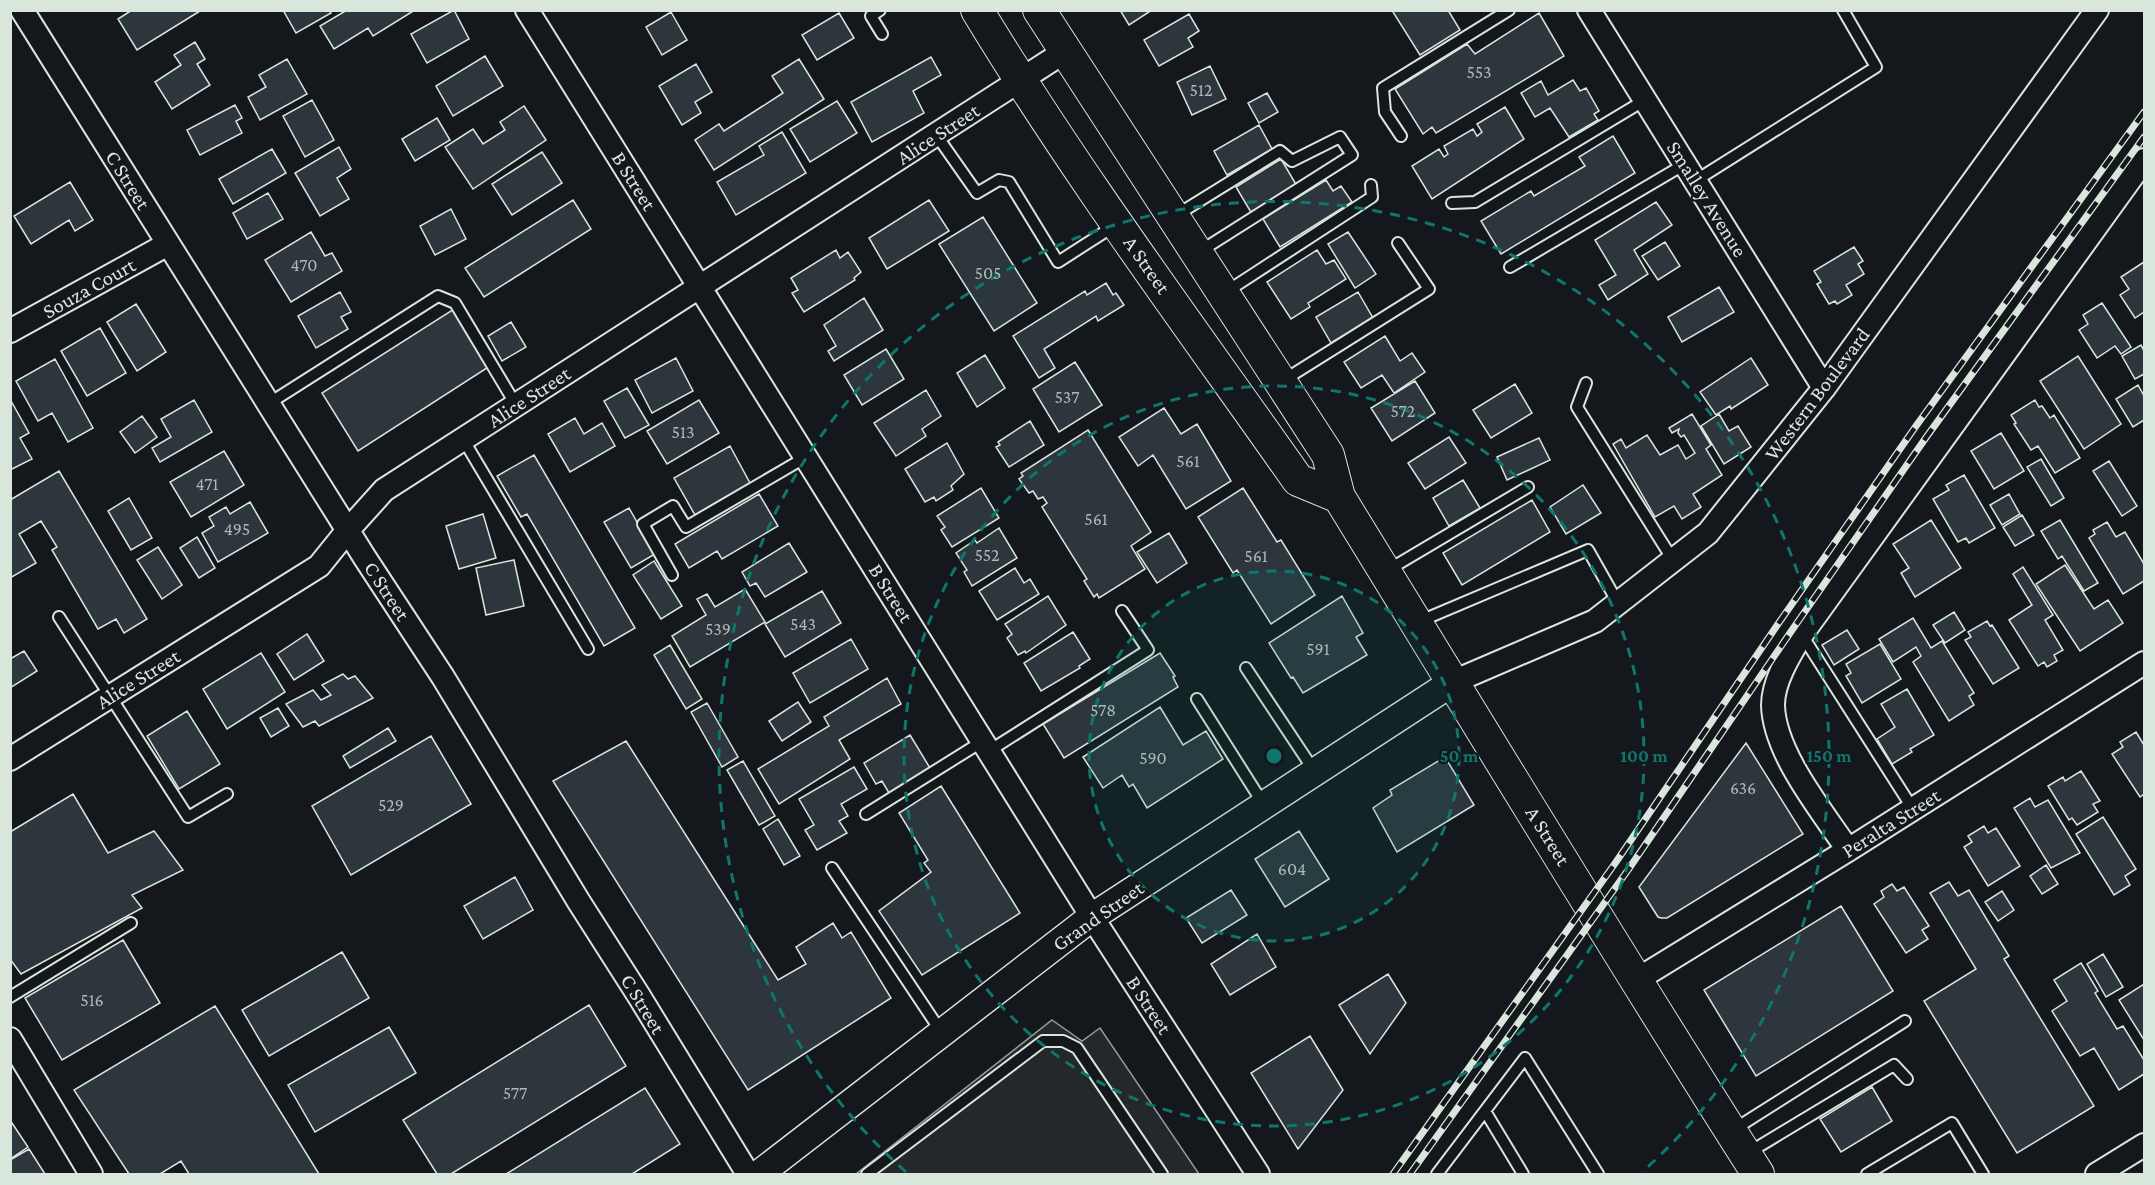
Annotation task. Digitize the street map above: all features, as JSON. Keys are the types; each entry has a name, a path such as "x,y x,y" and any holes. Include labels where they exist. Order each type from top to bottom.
{"main road":[{"name":"A Street","path":"977,10 1020,82 1298,480 1339,497"},
{"name":"A Street","path":"1039,10 1064,52 1328,455 1339,497 1635,981 1745,1154"}],"street":[{"name":"C Street","path":"22,10 268,404 443,677 536,832 748,1174"},
{"name":"B Street","path":"527,10 1092,917 1258,1174"},
{"name":"Smalley Avenue","path":"1589,10 1824,388"},
{"name":"Western Boulevard","path":"1453,682 1595,621 1708,533 1824,388 2097,10"},
{"name":"Alice Street","path":"10,759 319,566 384,490 937,136 1064,52"},
{"path":"1848,850 1788,760 1777,735 1773,704 1783,667 1802,633 2145,160"},
{"name":"Souza Court","path":"10,332 168,244"},
{"name":"Peralta Street","path":"1635,981 2145,663"},
{"name":"Grand Street","path":"759,1174 1092,917 1453,682"},
{"path":"10,1040 91,1174"},
{"path":"2097,1174 2145,1144"}],"lane":[{"path":"879,10 871,16 882,34"},
{"path":"1401,136 1385,112 1383,88 1509,10"},
{"path":"1510,267 1690,172 1876,67 1843,10"},
{"path":"1452,203 1475,202 1645,100"},
{"path":"937,136 977,193 999,180 1009,182 1058,262 1118,224"},
{"path":"1173,218 1280,151 1292,161 1340,137 1352,155 1196,253"},
{"path":"1223,294 1372,197 1371,185"},
{"path":"1281,382 1429,289 1398,243"},
{"path":"268,404 438,296 455,303 516,405"},
{"path":"1586,383 1577,407 1673,560"},
{"path":"463,439 588,649"},
{"path":"672,575 643,524 673,506 686,527 807,457"},
{"path":"1385,572 1528,487"},
{"path":"1416,623 1588,550 1618,603"},
{"path":"866,814 1148,650 1122,611"},
{"path":"59,617 188,817 227,794"},
{"path":"1802,633 1913,809"},
{"path":"1246,668 1315,772"},
{"path":"1197,699 1265,805"},
{"path":"832,868 942,1033"},
{"path":"10,997 131,923"},
{"path":"1745,1154 1905,1021"},
{"path":"867,1174 1043,1041 1063,1041 1077,1048 1162,1174"},
{"path":"1437,1174 1525,1058 1598,1174"},
{"path":"1745,1154 1894,1065 1907,1079"},
{"path":"1485,1111 1523,1174"},
{"path":"1867,1174 1952,1123 1983,1174"}],"shaded area":[{"path":"1052,1020 1082,1041 1100,1028 1199,1174 856,1174"}],"building":[{"path":"132,10 200,11 137,50 118,19"},
{"path":"283,10 329,10 331,13 296,33"},
{"path":"347,10 415,10 373,36 368,28 334,49 320,26"},
{"path":"454,10 469,39 427,63 411,34"},
{"path":"1120,10 1152,10 1129,25"},
{"path":"1396,10 1448,10 1460,30 1420,55 1393,12"},
{"path":"671,12 687,40 662,55 646,27"},
{"path":"839,13 854,38 817,60 802,35"},
{"path":"1539,13 1564,56 1436,133 1432,127 1423,134 1395,89 1467,44 1475,54"},
{"path":"1189,14 1199,31 1188,38 1193,47 1159,66 1144,40"},
{"path":"195,42 205,59 197,64 210,85 172,109 155,82 181,65 174,55"},
{"path":"485,56 503,86 453,116 436,86"},
{"path":"931,57 941,75 913,91 924,113 872,142 851,102"},
{"path":"287,59 307,94 260,120 248,97 266,87 259,75"},
{"path":"799,59 824,99 714,170 695,140 719,124 724,131 783,93 772,76"},
{"path":"696,64 712,92 695,102 701,113 682,125 659,86"},
{"path":"1210,66 1226,99 1192,115 1177,82"},
{"path":"1573,80 1580,91 1586,88 1599,111 1594,114 1598,120 1569,137 1550,108 1535,117 1521,93 1541,81 1548,95"},
{"path":"1267,93 1278,112 1259,123 1248,103"},
{"path":"312,100 334,140 305,157 283,116"},
{"path":"837,101 857,133 810,162 790,129"},
{"path":"235,105 242,118 236,121 242,133 200,155 187,130"},
{"path":"524,106 546,140 473,189 445,147 473,129 483,144 505,130 500,122"},
{"path":"1505,107 1524,139 1432,199 1412,166 1439,149 1444,157 1448,154 1444,146 1473,129 1477,136 1482,132 1477,124"},
{"path":"437,118 450,140 415,161 402,139"},
{"path":"1259,125 1272,149 1227,175 1214,151"},
{"path":"782,132 806,173 736,215 717,182 764,155 759,146"},
{"path":"1613,136 1635,173 1501,254 1481,221 1531,191 1534,196 1585,166 1579,157"},
{"path":"339,147 351,169 337,178 349,199 320,216 295,173"},
{"path":"272,149 286,173 233,204 219,179"},
{"path":"542,152 562,183 512,215 492,184"},
{"path":"1281,159 1297,186 1252,214 1236,187"},
{"path":"1326,180 1333,191 1341,186 1352,202 1280,247 1263,219"},
{"path":"70,182 93,220 75,231 69,220 31,244 14,216"},
{"path":"268,193 283,219 247,239 233,213"},
{"path":"573,200 591,229 484,297 465,268"},
{"path":"929,200 949,231 887,269 869,238"},
{"path":"1656,202 1672,225 1634,250 1648,274 1608,300 1599,285 1616,275 1595,240"},
{"path":"451,209 466,239 435,255 420,226"},
{"path":"983,217 1037,303 994,331 939,244"},
{"path":"311,232 325,256 332,253 342,271 291,302 265,260"},
{"path":"1348,232 1376,274 1355,288 1328,244"},
{"path":"1665,242 1680,266 1658,280 1642,256"},
{"path":"1854,247 1863,261 1858,264 1864,274 1846,285 1852,295 1837,304 1835,301 1829,304 1817,284 1821,282 1814,271"},
{"path":"836,250 840,258 848,252 861,272 854,278 855,280 804,312 792,293 798,290 791,278"},
{"path":"1317,250 1326,264 1334,260 1346,279 1308,303 1310,307 1291,319 1267,282"},
{"path":"2144,262 2144,312 2135,318 2120,295 2129,289 2121,277"},
{"path":"1106,283 1113,295 1116,293 1124,305 1098,321 1096,316 1044,349 1055,368 1039,378 1013,336 1085,291 1087,295"},
{"path":"1719,287 1734,312 1682,342 1668,317"},
{"path":"340,292 351,312 341,317 348,329 316,348 298,316"},
{"path":"1358,292 1373,318 1331,343 1316,317"},
{"path":"864,298 883,330 834,361 828,351 836,346 824,325"},
{"path":"2102,303 2131,347 2121,354 2115,346 2097,358 2079,330 2088,324 2083,315"},
{"path":"136,304 166,352 137,371 107,322"},
{"path":"454,309 490,366 358,451 322,393"},
{"path":"511,322 526,347 502,361 488,336"},
{"path":"100,328 126,373 87,396 61,351"},
{"path":"1385,336 1400,361 1412,353 1425,372 1394,393 1382,375 1361,388 1344,362"},
{"path":"2141,345 2144,351 2144,374 2135,379 2122,356"},
{"path":"886,349 904,379 862,405 844,375"},
{"path":"985,355 1005,388 977,407 957,373"},
{"path":"2078,356 2121,424 2084,449 2040,381"},
{"path":"676,358 693,391 652,413 635,380"},
{"path":"1751,358 1768,385 1731,409 1730,406 1716,415 1700,392"},
{"path":"55,359 93,428 68,442 52,413 38,421 16,381"},
{"path":"1075,362 1102,405 1059,432 1033,389"},
{"path":"1415,381 1435,413 1392,441 1371,408"},
{"path":"1515,384 1532,413 1491,438 1473,410"},
{"path":"2138,385 2144,396 2144,420 2133,427 2116,399"},
{"path":"627,388 649,425 625,438 604,401"},
{"path":"926,390 941,416 922,429 926,436 896,456 874,423"},
{"path":"10,399 29,433 20,438 32,459 10,470"},
{"path":"194,400 212,432 160,462 152,448 171,437 161,419"},
{"path":"699,400 719,433 667,464 647,431"},
{"path":"2035,400 2050,418 2054,415 2080,458 2055,473 2038,446 2031,450 2014,424 2016,423 2011,415"},
{"path":"1164,408 1181,434 1197,424 1231,481 1186,509 1153,455 1138,466 1119,437"},
{"path":"1692,414 1711,445 1706,449 1722,475 1693,494 1701,507 1682,519 1674,506 1655,517 1613,444 1621,439 1626,448 1647,435 1660,455 1678,445 1686,459 1695,453 1684,435 1681,437 1678,433 1679,429 1672,433 1669,428"},
{"path":"1719,414 1729,431 1738,426 1751,447 1724,464 1701,426"},
{"path":"142,416 157,437 135,453 120,432"},
{"path":"575,418 584,434 602,423 615,446 570,472 548,434"},
{"path":"1030,421 1044,445 1009,467 996,447 1000,445 998,442"},
{"path":"1088,430 1151,532 1131,546 1145,569 1099,598 1097,594 1094,597 1084,581 1087,579 1042,507 1047,503 1043,497 1038,499 1033,491 1029,493 1019,479 1023,476 1021,473"},
{"path":"2001,433 2024,471 1994,489 1971,451"},
{"path":"1449,437 1466,463 1425,489 1408,463"},
{"path":"1539,438 1550,460 1507,480 1497,457"},
{"path":"947,443 964,474 951,486 953,490 936,501 934,497 925,502 905,469"},
{"path":"730,446 750,483 695,515 674,478"},
{"path":"224,451 244,485 191,517 170,482"},
{"path":"534,455 635,628 604,646 527,514 521,517 497,476"},
{"path":"2041,459 2064,498 2051,506 2027,467"},
{"path":"2109,461 2137,506 2122,516 2093,471"},
{"path":"59,471 147,619 124,633 116,619 98,629 52,550 57,547 41,521 19,534 36,563 10,578 10,500"},
{"path":"1964,475 1995,528 1969,543 1966,538 1958,542 1933,499 1949,490 1946,485"},
{"path":"1463,480 1480,508 1449,526 1433,498"},
{"path":"1583,485 1601,513 1566,534 1550,507"},
{"path":"981,488 999,518 952,547 941,530 945,527 937,516"},
{"path":"1243,488 1277,542 1281,540 1315,595 1271,624 1237,570 1233,573 1198,517"},
{"path":"759,494 778,526 722,559 717,551 689,568 675,544"},
{"path":"2009,494 2020,514 2002,525 1990,505"},
{"path":"129,498 152,538 131,550 108,511"},
{"path":"1532,500 1550,532 1462,585 1443,553"},
{"path":"250,502 268,533 218,562 202,533 214,526 209,517 226,507 230,514"},
{"path":"629,508 655,554 631,568 604,522"},
{"path":"483,514 496,558 459,569 446,526"},
{"path":"2022,515 2034,535 2015,546 2003,527"},
{"path":"1931,520 1961,568 1915,597 1901,573 1909,568 1893,544"},
{"path":"2060,520 2098,583 2084,591 2062,556 2058,559 2041,531"},
{"path":"2107,522 2116,537 2125,532 2144,564 2144,581 2123,594 2089,538 2095,534 2093,530"},
{"path":"999,528 1017,558 972,586 964,572 967,570 956,553 975,540 977,543"},
{"path":"1169,533 1187,563 1157,583 1137,552"},
{"path":"197,537 215,568 199,578 180,548"},
{"path":"789,543 807,572 765,597 756,583 750,586 742,572"},
{"path":"158,547 182,585 162,599 137,560"},
{"path":"514,560 524,606 486,615 476,568"},
{"path":"654,561 682,606 661,619 633,575"},
{"path":"2065,565 2094,609 2108,600 2123,623 2080,651 2036,584"},
{"path":"2023,567 2053,615 2045,620 2063,650 2054,655 2057,661 2047,667 2044,662 2038,666 2009,620 2032,605 2013,574"},
{"path":"1015,568 1024,583 1030,579 1039,594 997,620 979,591"},
{"path":"745,589 765,622 690,667 672,636 706,615 697,599 707,594 715,607"},
{"path":"822,591 841,623 785,657 765,624"},
{"path":"1048,596 1066,625 1026,653 1025,651 1018,655 1007,638 1012,634 1005,624"},
{"path":"1342,596 1363,633 1356,637 1367,655 1303,693 1269,643"},
{"path":"1954,612 1965,630 1945,643 1933,625"},
{"path":"1913,618 1931,648 1942,641 1974,693 1969,696 1974,705 1949,721 1913,662 1921,656 1916,647 1893,662 1879,639"},
{"path":"1987,621 1990,626 1992,625 2019,668 1993,684 1965,640 1971,637 1968,632"},
{"path":"1847,630 1859,649 1834,665 1822,645"},
{"path":"1073,632 1090,659 1079,666 1080,668 1041,691 1024,663"},
{"path":"307,634 324,661 294,680 277,654"},
{"path":"851,639 868,669 810,703 793,673"},
{"path":"1880,644 1901,679 1862,703 1846,676 1851,673 1846,664"},
{"path":"670,645 702,699 686,709 654,655"},
{"path":"24,651 37,671 10,688 10,659"},
{"path":"261,653 285,692 227,729 203,689"},
{"path":"1160,653 1175,676 1173,677 1178,687 1064,758 1043,724"},
{"path":"343,674 348,679 355,676 373,698 319,726 315,721 303,727 286,704 313,690 321,700 331,695 322,685"},
{"path":"887,678 901,704 839,740 850,759 779,804 758,769 829,726 824,717"},
{"path":"1907,689 1934,735 1910,749 1912,752 1892,764 1877,739 1895,727 1881,704"},
{"path":"798,702 811,722 782,741 769,721"},
{"path":"707,703 738,757 722,767 691,712"},
{"path":"1160,707 1183,745 1206,731 1223,759 1147,808 1133,784 1129,787 1122,775 1103,788 1083,757"},
{"path":"278,708 289,726 271,737 260,718"},
{"path":"187,711 220,764 179,789 147,736"},
{"path":"388,728 396,741 350,768 343,756"},
{"path":"2136,732 2144,745 2144,794 2140,797 2112,754 2123,747 2120,742"},
{"path":"910,735 930,768 889,793 882,781 876,784 864,763"},
{"path":"431,736 471,804 351,875 312,806"},
{"path":"626,741 778,980 806,964 796,947 833,923 842,938 851,932 891,998 748,1090 553,781"},
{"path":"1746,743 1803,834 1667,918 1658,917 1639,887"},
{"path":"1445,757 1474,805 1397,852 1373,808 1392,795 1390,790"},
{"path":"743,761 775,816 759,825 727,770"},
{"path":"854,767 867,789 841,804 848,816 839,821 847,833 817,850 805,830 814,825 799,799"},
{"path":"2081,771 2100,801 2093,804 2098,812 2077,825 2072,818 2069,820 2048,786 2063,777 2065,781"},
{"path":"941,786 1020,913 922,975 879,911 931,872 924,863 928,860 899,813"},
{"path":"73,794 108,853 154,831 183,870 132,895 142,908 21,974 10,959 10,832"},
{"path":"2030,798 2035,807 2048,800 2080,853 2051,868 2014,808"},
{"path":"2103,817 2136,869 2125,876 2130,885 2114,895 2076,834"},
{"path":"778,819 800,856 784,865 763,829"},
{"path":"1984,826 1988,833 1996,828 2020,866 1988,886 1964,847 1972,842 1968,836"},
{"path":"1299,831 1329,879 1285,907 1255,859"},
{"path":"2046,865 2058,884 2042,894 2030,876"},
{"path":"515,877 533,910 483,939 464,906"},
{"path":"1949,882 1958,896 1969,890 2009,956 2004,959 2094,1106 2017,1153 1924,1001 1976,969 1930,893"},
{"path":"1892,884 1897,891 1904,887 1929,926 1922,930 1928,939 1906,953 1874,904 1884,897 1881,891"},
{"path":"1231,890 1247,915 1202,943 1186,918"},
{"path":"2002,891 2014,910 1998,921 1985,902"},
{"path":"1841,906 1893,991 1756,1076 1704,990"},
{"path":"1257,934 1276,967 1230,995 1211,964"},
{"path":"123,940 160,1003 62,1060 25,998"},
{"path":"342,952 369,998 269,1056 242,1010"},
{"path":"2103,954 2123,987 2106,997 2087,964"},
{"path":"2081,963 2098,991 2095,993 2117,1029 2123,1026 2144,1060 2144,1074 2119,1090 2094,1048 2080,1056 2052,1011 2067,1001 2054,980"},
{"path":"1388,974 1406,1003 1370,1054 1339,1005"},
{"path":"2144,984 2144,1040 2119,1000"},
{"path":"589,1005 626,1066 451,1174 437,1174 403,1120"},
{"path":"215,1006 319,1174 189,1174 181,1161 160,1174 129,1174 74,1090"},
{"path":"389,1027 416,1073 315,1132 288,1085"},
{"path":"1310,1036 1343,1090 1298,1149 1251,1073"},
{"path":"1872,1087 1892,1121 1841,1152 1820,1119"},
{"path":"645,1088 680,1144 632,1174 506,1174"},
{"path":"10,1120 28,1147 10,1159"},
{"path":"29,1149 45,1174 10,1174 10,1160"}],"railway":[{"path":"1393,1174 1616,862 1916,426 2144,112"},
{"path":"1410,1174 1628,870 1927,436 2144,137"}]}
